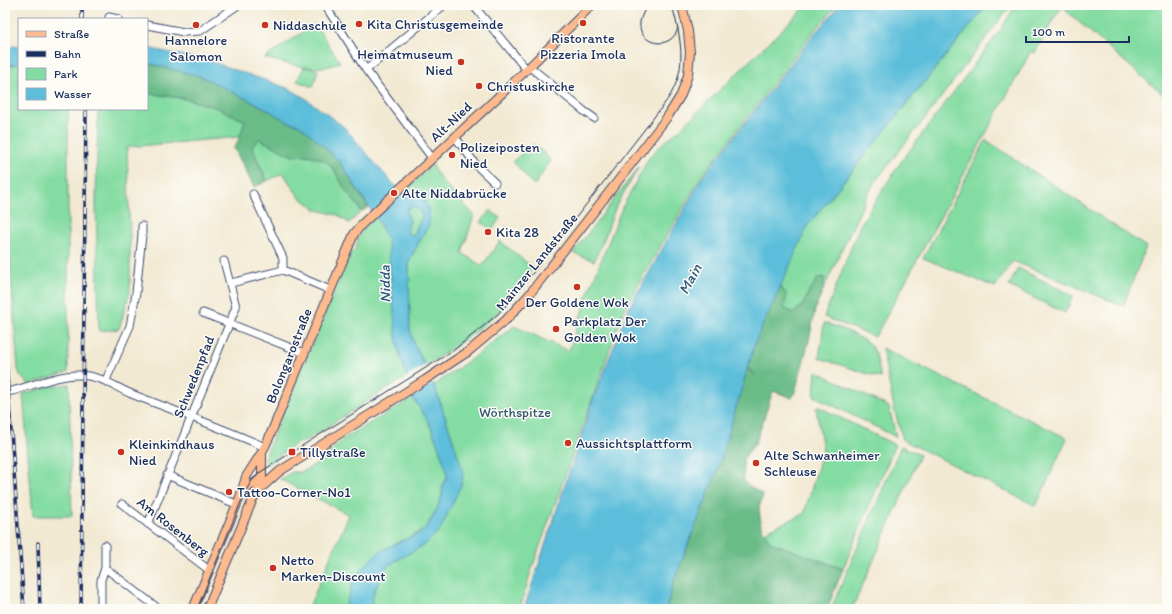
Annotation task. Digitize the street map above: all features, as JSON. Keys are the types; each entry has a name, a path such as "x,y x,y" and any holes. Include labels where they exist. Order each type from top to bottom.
{"main road":[{"name":"Alt-Nied","path":"430,161 592,5"},
{"name":"Mainzer Landstraße","path":"280,471 443,369 484,340 519,306 633,162 676,104 686,85 690,64 690,40 682,5"},
{"name":"Bolongarostraße","path":"193,609 246,477 264,450 352,238 362,224 430,161"},
{"path":"207,609 262,478 264,450"},
{"path":"254,465 258,465 262,469"},
{"name":"Bolongarostraße","path":"238,500 251,485 262,478 280,471"},
{"path":"252,499 261,488 280,471"}],"street":[{"path":"148,25 184,32 200,31 238,5"},
{"path":"325,5 366,70 430,161"},
{"path":"366,70 444,5"},
{"path":"473,5 528,68 594,118"},
{"path":"109,17 114,18"},
{"path":"454,137 477,166 496,183"},
{"path":"253,194 283,258 283,270"},
{"path":"106,380 130,326 136,293 142,226"},
{"name":"Schwedenpfad","path":"148,524 236,307 224,261"},
{"path":"231,284 283,270 330,290"},
{"path":"202,313 304,353"},
{"path":"5,392 75,375 93,376 106,380 130,393 192,418 264,450"},
{"path":"167,475 238,500"},
{"name":"Am Rosenberg","path":"122,504 204,568 209,570"},
{"path":"101,609 101,580 105,568 105,545"},
{"path":"105,568 159,609"}],"green space":[{"name":"Wörthspitze","path":"807,5 837,5 815,30 701,177 625,307 530,574 520,609 370,609 374,592 385,569 390,564 426,544 440,530 453,440 434,385 477,355 514,326 569,351 589,291 622,208 650,156 679,130"},
{"path":"987,5 1011,5 877,179 866,197 823,290 824,277 819,278 809,292 803,305 793,313 784,308 780,286 808,225"},
{"path":"1016,5 1064,5 1056,15 1035,53 1031,51 875,337 824,317 860,225 898,166 1001,29"},
{"path":"1069,5 1167,5 1167,98 1065,10"},
{"path":"315,24 340,62 332,66 313,68 265,58"},
{"path":"148,63 200,76 263,107 288,122 300,125 318,140 341,164 368,207 361,212 359,207 345,190 335,170 324,160 308,155 292,156 259,139 252,147 267,181 254,187 234,148 240,137 245,121 218,108 186,99 148,93"},
{"path":"18,64 18,110 68,110 68,372 29,385 20,375 18,369 5,195 5,66"},
{"path":"304,67 318,70 313,87 297,81"},
{"path":"148,93 186,99 218,108 245,121 240,137 127,147 130,292 119,329 99,331 96,203 98,110 148,110"},
{"path":"259,139 303,156 311,155 324,160 329,164 361,212 349,223 338,215 317,210 299,197 283,173 267,181 252,147"},
{"path":"986,140 1146,247 1123,306 1013,261 995,287 923,258"},
{"path":"534,144 551,160 534,186 513,161"},
{"path":"432,165 441,180 474,215 462,253 482,266 500,241 532,267 523,283 499,311 471,335 426,366 414,344 410,330 409,261 429,224 429,212 424,199 404,191"},
{"path":"639,167 616,206 594,261 573,253"},
{"path":"414,206 419,209 422,216 413,235 408,234 407,231 410,220 406,211 408,208"},
{"path":"490,210 500,218 492,230 481,222"},
{"path":"376,217 388,241 396,337 407,378 391,386 302,443 300,441 266,465 265,458 268,449 351,252 355,251 361,232"},
{"path":"1018,268 1073,296 1065,313 1009,286"},
{"path":"824,277 823,290 815,310 809,341 795,392 792,398 773,391 756,442 743,459 744,482 763,495 759,508 761,527 770,542 843,569 827,609 666,609 673,583 718,469 747,369 755,375 748,368 755,343 780,286 787,295 784,308 793,313 803,305 818,278"},
{"path":"824,323 849,332 868,343 873,349 878,361 881,378 819,358"},
{"path":"882,348 1067,438 1036,506 903,440 894,408"},
{"path":"816,371 889,407 896,437 814,396"},
{"path":"69,384 72,516 33,516 23,394 47,387"},
{"path":"413,398 428,421 447,468 447,478 443,484 442,496 437,509 424,530 375,555 347,601 345,609 308,609 349,515 280,479 293,472 301,472 306,470 322,460 343,439"},
{"path":"819,407 895,445 843,569 770,543 764,532 804,514 823,450 816,408"},
{"path":"901,446 920,455 852,609 831,609"}],"water":[{"name":"Main","path":"840,5 987,5 808,225 755,343 718,469 673,583 666,609 524,609 593,400 629,308 702,178 816,32"},
{"path":"18,46 18,64 5,66 5,47"},
{"path":"148,48 210,61 290,89 305,98 344,127 393,184 414,196 424,199 429,212 429,224 409,261 410,330 414,344 434,385 453,440 463,472 462,483 440,530 426,544 390,564 385,569 374,591 370,609 345,609 352,585 363,568 375,555 420,533 428,526 437,509 442,496 443,484 447,478 446,468 435,437 428,421 413,398 400,355 396,337 388,241 377,219 341,164 327,149 300,125 288,122 263,107 200,76 148,63","holes":["414,206 419,209 422,216 415,233 413,235 408,234 407,231 410,220 406,211 408,208"]}],"pier":[{"path":"427,364 435,382 411,397 405,378"}],"tram line":[{"path":"647,5 640,22 641,30 644,36 649,40 656,43 663,43 675,36 678,28"},
{"path":"197,609 245,492 259,473 454,350 497,315 529,278 658,112 672,91 678,78 681,57 679,36 672,5"}],"railway":[{"path":"82,5 82,18"},
{"path":"81,609 86,110"},
{"path":"5,348 24,609"},
{"path":"38,543 40,609"}],"place":[{"name":"Ristorante Pizzeria Imola","path":"583,23"},
{"name":"Kita Christusgemeinde","path":"359,24"},
{"name":"Hannelore Salomon","path":"196,25"},
{"name":"Niddaschule","path":"265,25"},
{"name":"Heimatmuseum Nied","path":"461,62"},
{"name":"Christuskirche","path":"479,86"},
{"name":"Polizeiposten Nied","path":"452,155"},
{"name":"Alte Niddabrücke","path":"394,193"},
{"name":"Kita 28","path":"488,232"},
{"name":"Der Goldene Wok","path":"577,287"},
{"name":"Parkplatz Der Golden Wok","path":"556,329"},
{"name":"Aussichtsplattform","path":"568,443"},
{"name":"Kleinkindhaus Nied","path":"121,452"},
{"name":"Tillystraße","path":"292,452"},
{"name":"Alte Schwanheimer Schleuse","path":"756,463"},
{"name":"Tattoo-Corner-No1","path":"229,492"},
{"name":"Netto Marken-Discount","path":"273,568"}],"water label":[{"name":"Nidda","path":"385,284"}]}
